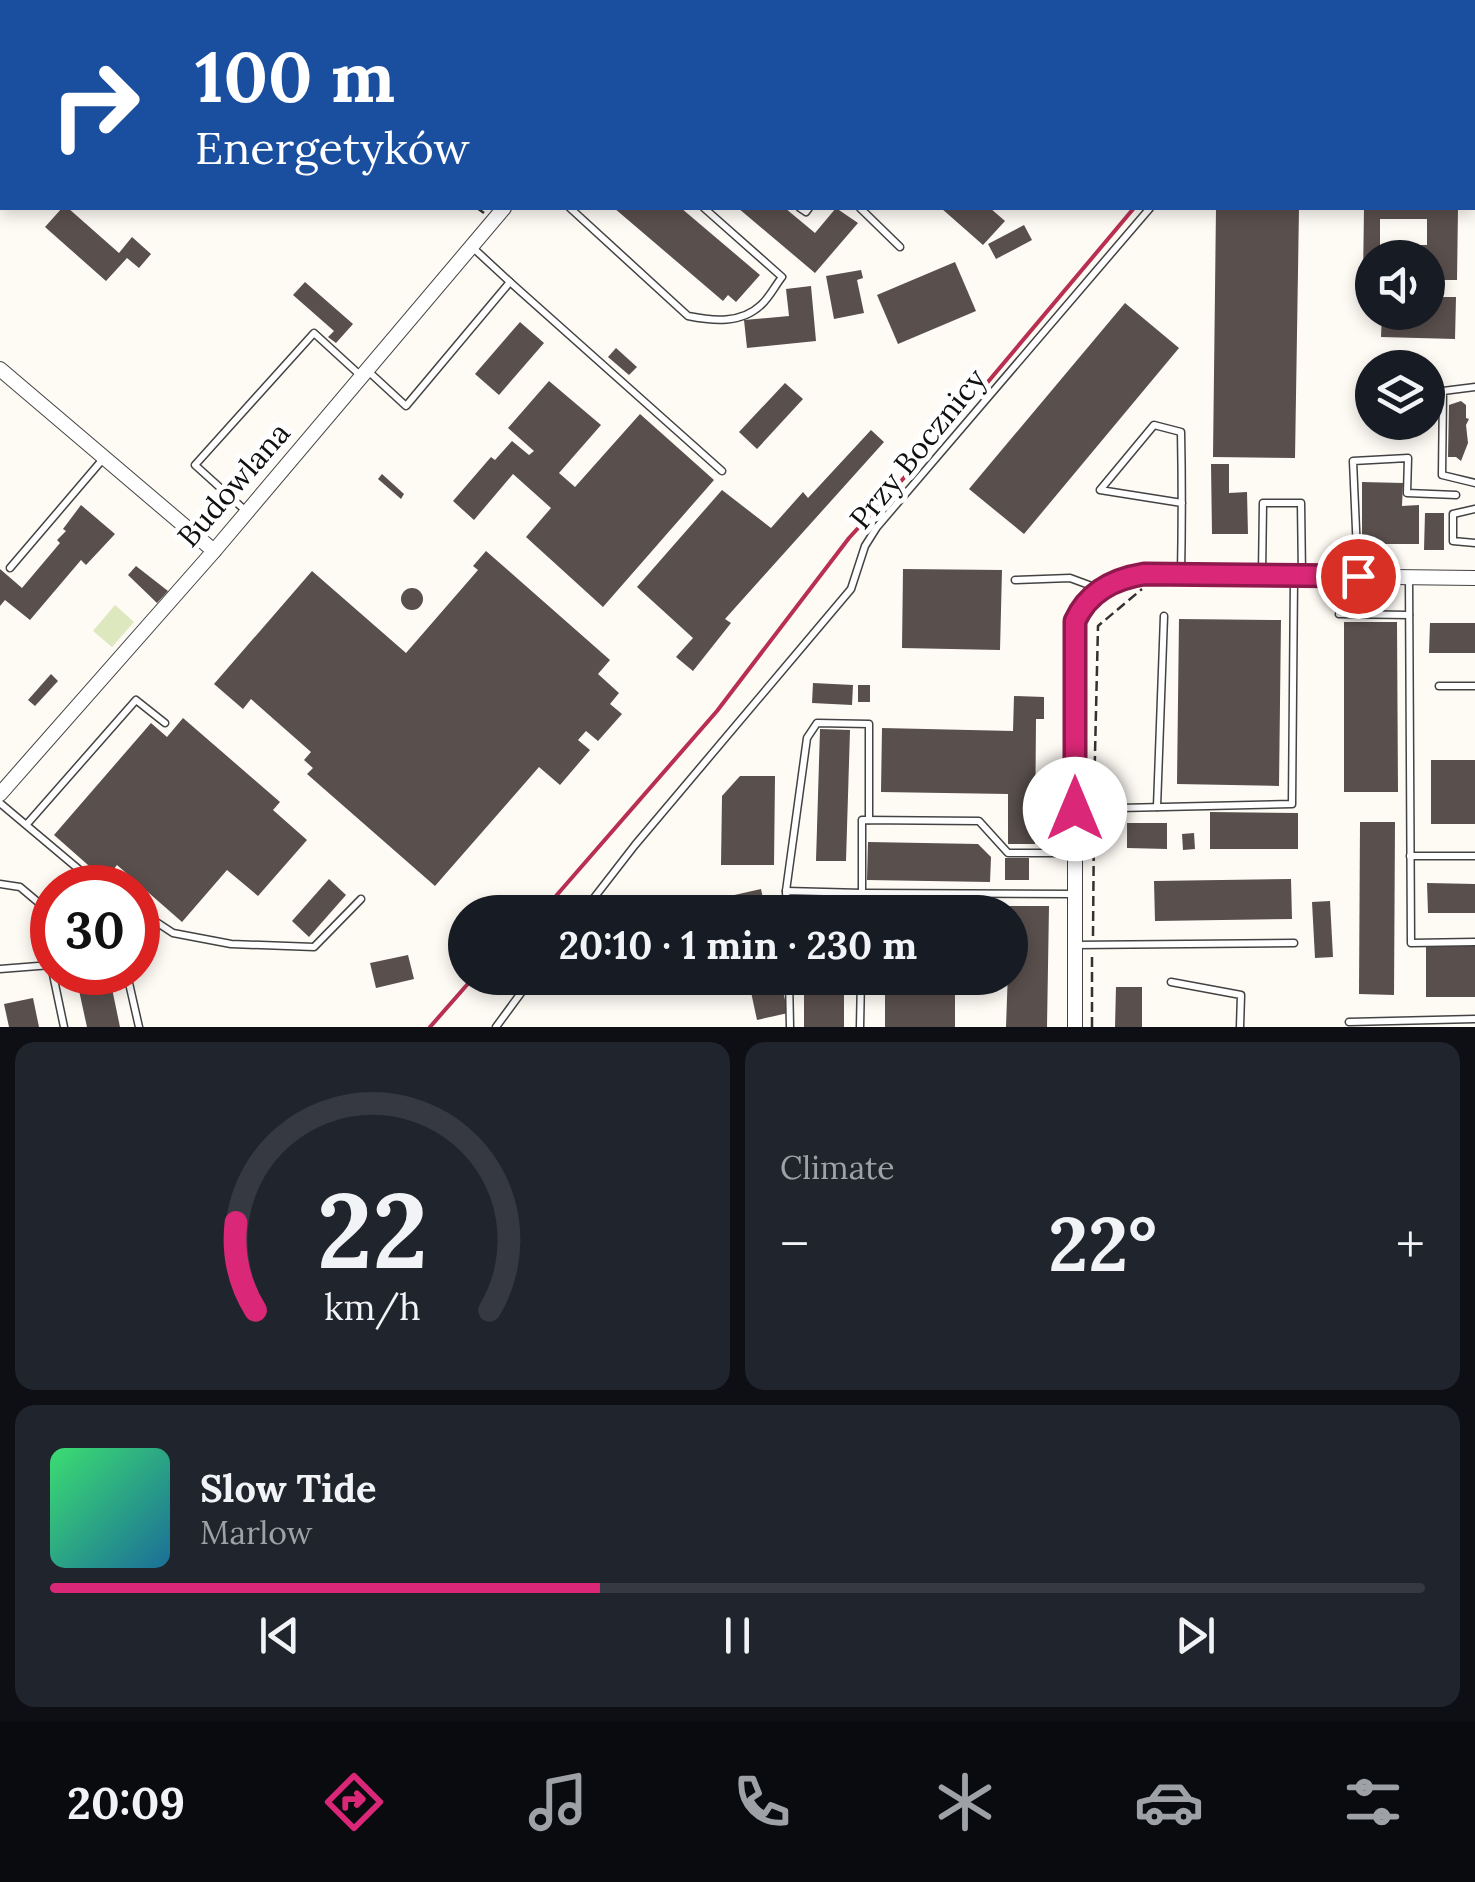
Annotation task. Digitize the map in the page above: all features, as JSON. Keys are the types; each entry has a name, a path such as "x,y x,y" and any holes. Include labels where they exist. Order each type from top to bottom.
{"street":[{"name":"Budowlana","path":"0,794 214,551 502,210"},
{"path":"0,368 214,551"},
{"path":"1075,1027 1075,621 1084,602 1119,578 1144,574 1475,578"}],"lane":[{"path":"572,210 688,316 714,322 738,318 760,306 782,277 706,210"},
{"path":"862,210 900,246"},
{"name":"Przy Bocznicy","path":"596,895 851,589 865,546 877,527 1148,210"},
{"path":"471,246 722,472"},
{"path":"247,512 195,465 314,334 406,406 510,282"},
{"path":"1475,388 1443,392 1442,476 1475,482"},
{"path":"1181,574 1182,503 1182,432 1154,425 1100,490 1182,503"},
{"path":"10,568 104,458"},
{"path":"1358,576 1353,461 1408,458 1408,493 1456,495"},
{"path":"1075,809 1292,804 1300,502 1262,503 1262,575"},
{"path":"1475,509 1453,514 1453,541 1475,543"},
{"path":"1409,577 1411,943 1475,942"},
{"path":"1015,580 1070,578 1102,590"},
{"path":"1339,614 1409,614"},
{"path":"1157,807 1164,616"},
{"path":"1439,686 1475,686"},
{"path":"26,824 136,700 166,722"},
{"path":"786,895 806,738 817,722 869,724 868,820"},
{"path":"0,804 74,865"},
{"path":"862,893 862,820 979,821 1008,853 1075,854"},
{"path":"1410,856 1475,856"},
{"path":"0,884 20,887 30,895"},
{"path":"786,891 1075,894"},
{"path":"160,924 172,932 231,944 314,947 362,899"},
{"path":"1075,945 1294,943"},
{"path":"0,969 30,967"},
{"path":"1172,982 1241,995 1240,1027"},
{"path":"58,995 64,1027"},
{"path":"132,995 139,1027"},
{"path":"496,1027 520,995"},
{"path":"789,995 790,1027"},
{"path":"860,1027 861,995"},
{"path":"1349,1022 1475,1020"}],"path":[{"path":"480,210 485,214"}],"green space":[{"path":"115,605 134,622 112,647 93,631"}],"building":[{"path":"60,210 70,210 119,253 132,237 151,254 139,268 127,258 106,281 45,227"},
{"path":"616,210 683,210 760,275 736,302 728,295 723,301"},
{"path":"740,210 787,210 815,233 834,210 858,223 815,273"},
{"path":"943,210 992,210 1005,221 983,245"},
{"path":"1216,210 1299,210 1295,458 1213,457"},
{"path":"1364,210 1458,210 1457,280 1445,280 1445,240 1427,240 1427,219 1380,219 1380,240 1364,240"},
{"path":"1024,225 1032,240 996,259 988,244"},
{"path":"955,262 976,311 898,344 877,295"},
{"path":"861,270 863,278 857,280 864,313 834,319 826,276"},
{"path":"305,282 353,324 336,343 328,337 334,331 293,295"},
{"path":"811,286 816,341 747,348 744,320 789,316 786,289"},
{"path":"1445,297 1456,297 1455,339 1381,337 1381,330 1445,330"},
{"path":"1125,303 1179,348 1024,534 969,489"},
{"path":"520,322 544,343 499,395 475,374"},
{"path":"616,348 637,367 629,375 608,357"},
{"path":"549,381 601,425 559,473 575,487 640,414 714,480 603,607 526,537 551,508 513,474 474,520 453,501 491,457 495,460 512,441 529,455 534,451 508,428"},
{"path":"785,383 803,399 757,449 739,432"},
{"path":"1461,401 1469,419 1468,443 1461,461 1448,457 1449,405"},
{"path":"871,430 884,442 725,619 731,623 693,671 676,657 693,638 637,587 722,490 771,528 803,492 808,498"},
{"path":"1211,464 1229,464 1229,493 1247,492 1248,534 1212,534"},
{"path":"382,474 404,494 401,499 378,479"},
{"path":"1362,482 1403,483 1402,506 1419,505 1419,544 1362,544"},
{"path":"81,505 115,534 86,565 81,560 30,620 5,600 0,606 0,569 22,588 60,543 57,540 66,531 63,529"},
{"path":"1425,513 1444,513 1444,550 1424,550"},
{"path":"486,551 610,660 598,674 619,693 610,704 622,714 598,741 586,731 578,740 590,750 560,785 539,767 435,886 307,774 313,768 304,760 311,752 251,699 243,709 214,684 312,571 406,653 478,570 473,566"},
{"path":"136,566 168,591 157,603 128,575"},
{"path":"903,569 1002,570 1000,650 902,648"},
{"path":"412,588 420,591 420,607 412,610 404,607 401,599 404,591"},
{"path":"1179,619 1281,620 1279,786 1177,784"},
{"path":"1344,622 1397,622 1398,792 1344,792"},
{"path":"1430,623 1475,623 1475,653 1429,653"},
{"path":"51,674 58,681 35,706 28,700"},
{"path":"813,683 853,685 852,705 812,703"},
{"path":"858,685 870,685 870,702 858,702"},
{"path":"1014,696 1044,697 1044,719 1036,719 1035,844 1008,844 1008,794 881,792 882,728 1013,731"},
{"path":"183,718 280,802 273,810 307,840 258,896 227,870 182,922 160,903 160,865 88,865 54,835 151,723 167,737"},
{"path":"820,729 850,730 846,861 816,861"},
{"path":"1431,760 1475,760 1475,824 1431,824"},
{"path":"740,776 775,776 774,865 721,865 722,796"},
{"path":"1210,812 1298,813 1298,849 1210,849"},
{"path":"1360,822 1395,822 1394,995 1359,994"},
{"path":"1127,823 1167,823 1167,849 1127,848"},
{"path":"1194,833 1195,849 1183,850 1182,834"},
{"path":"868,842 978,844 991,857 990,882 867,880"},
{"path":"1005,858 1029,858 1029,880 1005,880"},
{"path":"329,879 346,895 309,937 292,921"},
{"path":"1291,879 1292,919 1155,921 1154,881"},
{"path":"1427,883 1475,884 1475,913 1428,913"},
{"path":"761,889 762,895 734,895"},
{"path":"1330,901 1333,957 1315,958 1312,902"},
{"path":"1028,906 1049,906 1047,1027 1006,1027 1007,995 1028,995"},
{"path":"1426,945 1475,945 1475,997 1426,997"},
{"path":"408,955 414,979 376,988 370,963"},
{"path":"1116,987 1142,987 1142,1027 1115,1027"},
{"path":"80,995 113,995 120,1027 87,1027"},
{"path":"752,995 784,995 788,1013 757,1020"},
{"path":"804,995 844,995 844,1027 804,1027"},
{"path":"885,995 955,995 955,1027 885,1027"},
{"path":"33,998 39,1027 9,1027 4,1004"}],"railway":[{"path":"557,895 717,711 849,538 945,433 1132,210"},
{"path":"430,1027 458,995"}],"route":[{"path":"1075,809 1075,621 1084,602 1119,578 1144,574 1358,576"}]}
